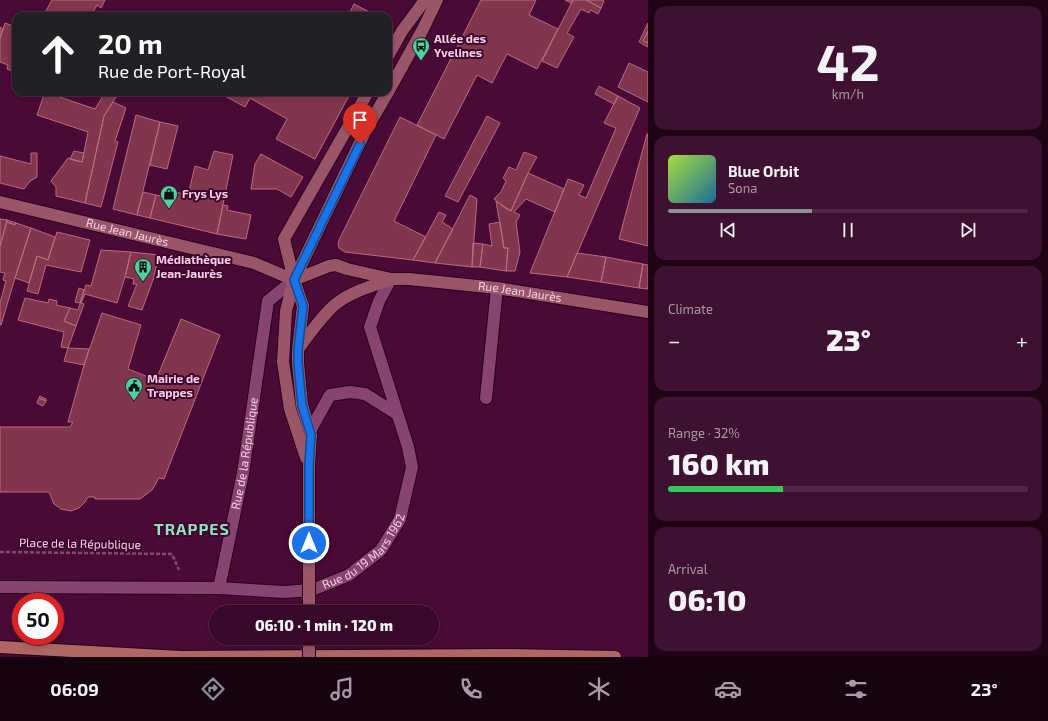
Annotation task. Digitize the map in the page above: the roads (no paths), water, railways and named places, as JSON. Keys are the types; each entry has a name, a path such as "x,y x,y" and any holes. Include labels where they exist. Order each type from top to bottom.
{"main road":[{"path":"392,49 402,31 425,0"},
{"path":"392,85 437,0"},
{"path":"309,605 309,465 311,435 302,405 298,363 303,306 294,280 284,239 366,96"},
{"path":"309,465 290,409 283,362 286,311 294,280 366,130 386,96"},
{"name":"Rue Jean Jaurès","path":"0,202 254,264 294,280 329,266 336,265 391,279 409,279 497,288 648,312"},
{"name":"Rue Jean Jaurès","path":"298,350 315,326 337,303 353,294 391,279"},
{"path":"309,645 309,657"},
{"path":"0,647 181,657 506,655 615,657"}],"street":[{"name":"Rue du 19 Mars 1962","path":"219,588 284,592 312,590 349,575 381,550 400,519 412,467 408,447 370,327 379,301 391,279"},
{"name":"Rue de la République","path":"219,588 243,474 268,301 294,280"},
{"path":"486,398 497,288"},
{"path":"310,431 330,395 350,392 365,394 397,414"},
{"path":"0,587 219,588"}],"place":[{"name":"Allée des Yvelines","path":"421,61"},
{"name":"Frys Lys","path":"169,209"},
{"name":"Médiathèque Jean-Jaurès","path":"143,282"},
{"name":"Mairie de Trappes","path":"134,401"}],"district":[{"name":"TRAPPES","path":"192,529"}]}
